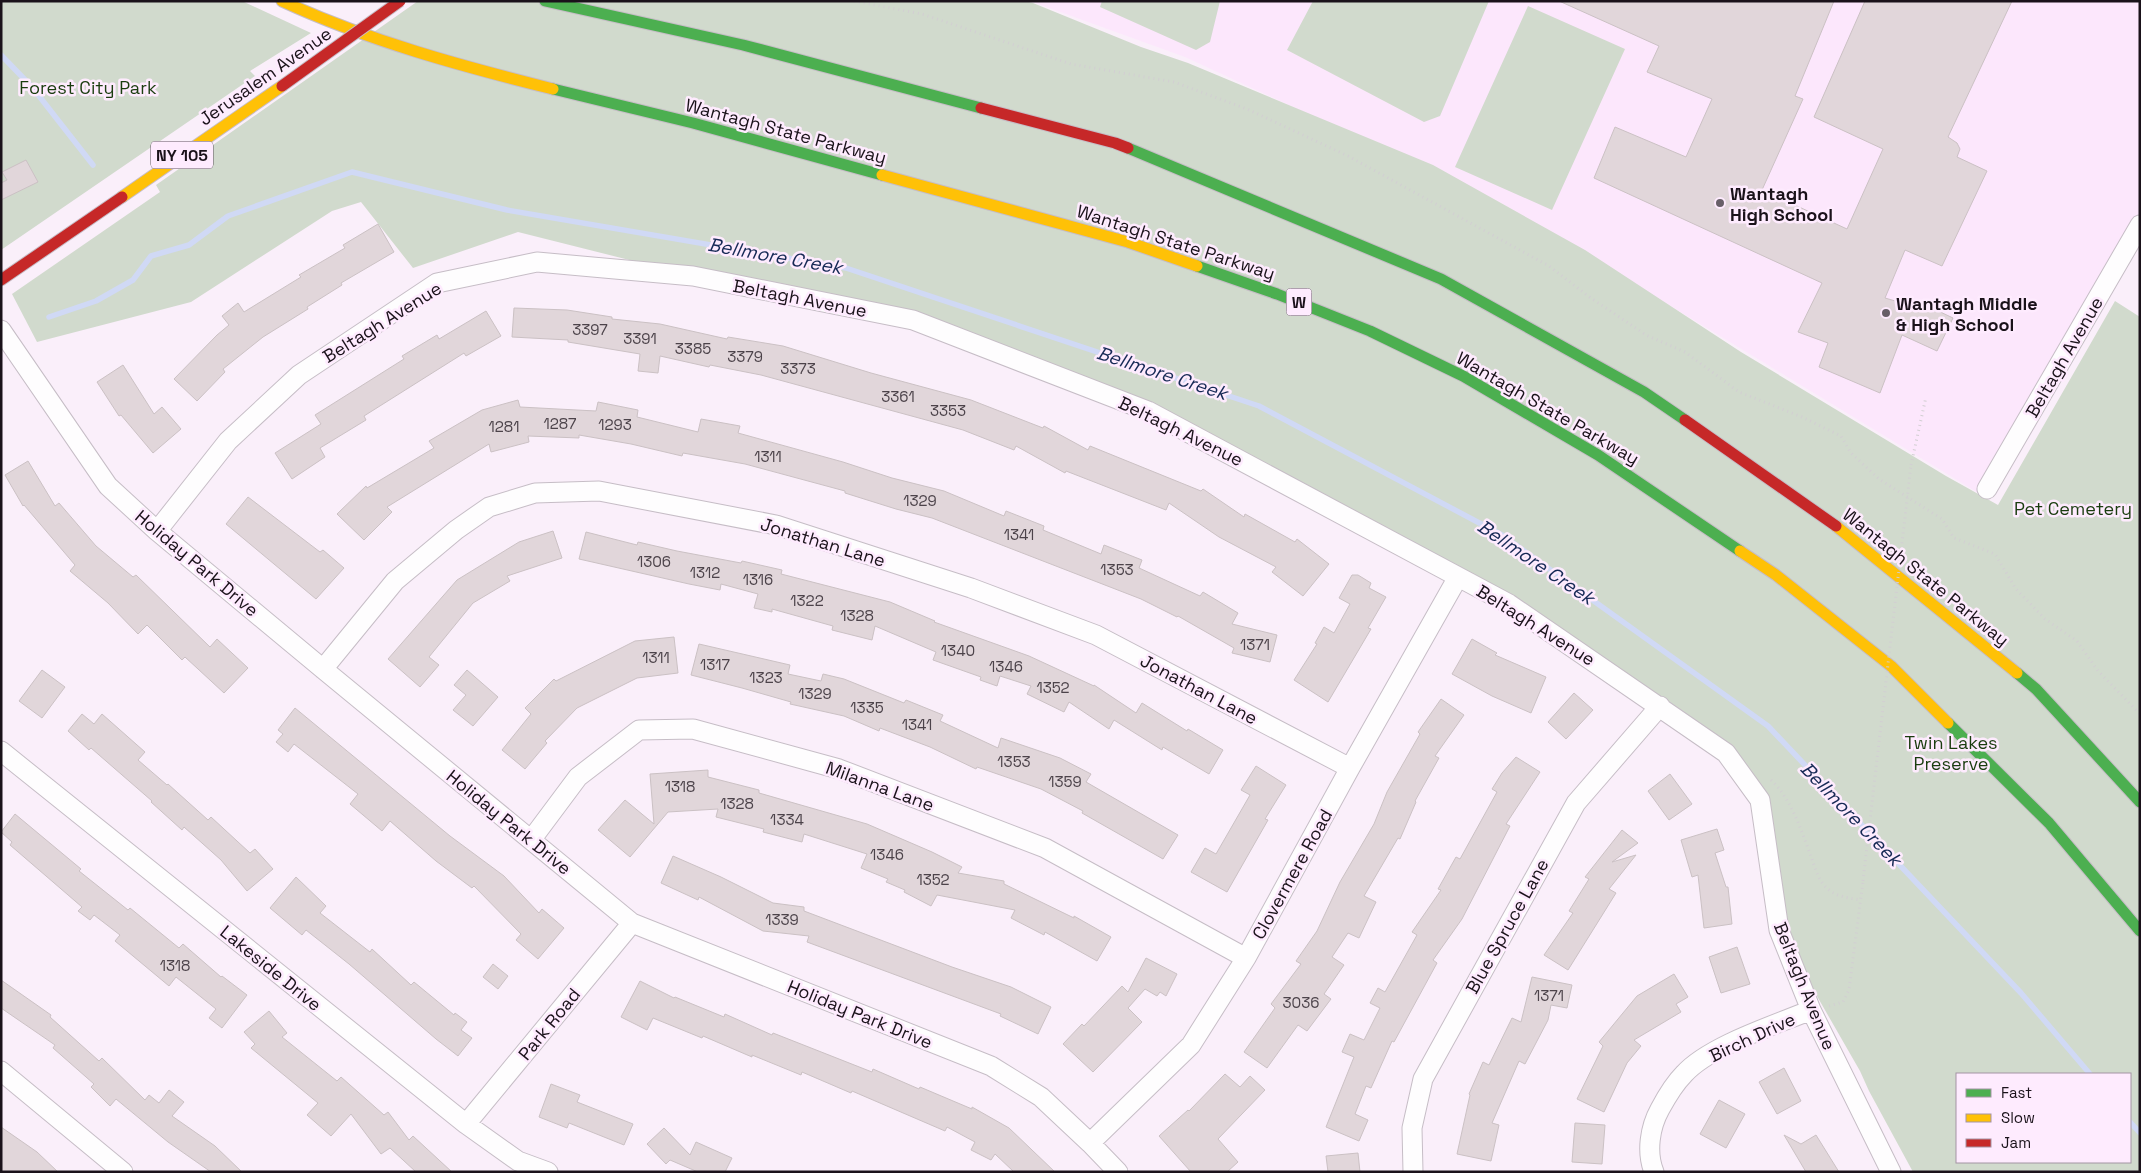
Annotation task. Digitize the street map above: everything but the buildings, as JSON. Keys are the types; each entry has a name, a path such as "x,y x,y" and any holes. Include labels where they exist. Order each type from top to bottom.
{"main road":[{"name":"Wantagh State Parkway","path":"282,1 315,16 397,46 484,72 693,123 1128,242 1277,294 1370,331 1462,376 1598,455 1776,575 1891,666 2049,822 2140,931"},
{"name":"Jerusalem Avenue","path":"1,280 282,86 400,1"},
{"name":"Wantagh State Parkway","path":"544,1 743,45 1115,142 1440,279 1644,392 1820,513 2036,689 2140,802"}],"street":[{"name":"Beltagh Avenue","path":"1987,489 2140,225"},
{"name":"Beltagh Avenue","path":"157,531 228,440 299,375 437,283 537,262 692,276 913,320 1148,412 1509,604 1726,753 1760,800 1778,930 1811,1010 1891,1172"},
{"name":"Holiday Park Drive","path":"1,330 108,486 157,531 632,923 991,1066 1041,1097 1118,1172"},
{"name":"Jonathan Lane","path":"323,669 394,581 456,530 489,507 535,493 599,492 776,525 980,591 1096,635 1350,768"},
{"name":"Clovermere Road","path":"1090,1143 1191,1045 1246,958 1350,768 1458,577"},
{"name":"Blue Spruce Lane","path":"1413,1172 1412,1128 1424,1079 1576,803 1660,706"},
{"name":"Milanna Lane","path":"532,840 578,777 639,730 693,729 840,769 1045,848 1246,958"},
{"name":"Lakeside Drive","path":"1,751 466,1124 518,1161 548,1172"},
{"name":"Park Road","path":"466,1124 632,923"},
{"name":"Birch Drive","path":"1654,1172 1650,1162 1652,1124 1669,1093 1685,1072 1717,1050 1811,1010"},
{"path":"1,1071 123,1172"}],"path":[{"path":"854,1 922,14 1070,64 1174,82 1247,109 1348,156 1549,266 1588,296 1646,335 1685,352 1739,392 1802,417 1841,436 1851,453 1879,479 1942,519 1954,538 1994,554 2016,589 2044,619 2077,641 2098,671 2140,714"},
{"path":"1811,1010 1843,1002 1849,990 1911,465 1926,397"},
{"path":"1765,776 1777,786 1797,821 1818,874 1827,889 1839,896 1861,900"}],"shaded area":[{"name":"Wantagh Middle & High School","path":"1030,1 2140,1 2140,228 1985,497 1503,204 1185,57"}],"green space":[{"name":"Forest City Park","path":"1,1 242,1 311,33 250,71 255,76 1,250"},
{"name":"Twin Lakes Preserve","path":"418,1 1025,1 1141,47 1188,63 1433,165 1585,250 1741,352 1946,476 1998,505 2115,301 2140,317 2140,1172 1913,1172 1860,1071 1779,930 1760,800 1726,753 1509,604 1148,411 913,320 693,276 518,232 413,268 361,202 332,211 191,302 37,342 12,294 160,192 156,185"},
{"path":"1102,1 1220,1 1210,42 1196,50 1100,7"},
{"path":"1313,1 1489,1 1440,116 1424,122 1287,50"},
{"path":"1528,6 1625,49 1552,210 1455,167"}],"waterway":[{"name":"Bellmore Creek","path":"1,55 32,87 93,165"},
{"name":"Bellmore Creek","path":"49,317 96,301 133,280 151,256 189,245 228,216 352,172 507,210 846,268 1259,406 1502,535 1768,726 2021,993 2089,1073"},
{"name":"Bellmore Creek","path":"2131,1123 2140,1133"}],"traffic: fast":[{"path":"545,1 743,45 981,108"},
{"path":"553,89 693,123 882,175"},
{"path":"1128,148 1441,279 1644,392 1685,420"},
{"path":"1197,266 1277,294 1370,331 1463,376 1598,455 1740,551"},
{"path":"2017,673 2036,689 2140,802"},
{"path":"1948,723 2049,823 2140,931"}],"traffic: slow":[{"path":"282,1 382,40 484,71 553,89"},
{"path":"122,197 282,86"},
{"path":"882,175 1128,242 1197,266"},
{"path":"1836,526 2017,673"},
{"path":"1740,551 1776,575 1891,666 1948,723"}],"traffic: jam":[{"path":"282,86 400,1"},
{"path":"981,108 1128,148"},
{"path":"1,280 122,197"},
{"path":"1685,420 1836,526"}],"place":[{"name":"Wantagh High School","path":"1720,203"},
{"name":"Wantagh Middle & High School","path":"1886,313"}],"park label":[{"name":"Pet Cemetery","path":"2073,508"}]}
